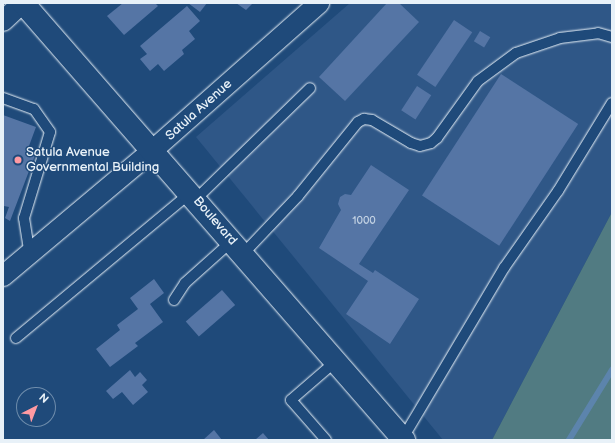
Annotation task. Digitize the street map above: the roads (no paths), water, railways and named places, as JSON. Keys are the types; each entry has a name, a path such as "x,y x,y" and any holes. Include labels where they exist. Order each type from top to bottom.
{"street":[{"path":"3,21 23,3"},
{"name":"Boulevard","path":"23,3 154,150 404,439"},
{"name":"Satula Avenue","path":"3,276 154,150 319,3"}],"lane":[{"path":"174,300 185,283 238,248 298,196 358,122 364,119 372,120 411,143 420,146 431,143 478,81 516,53 560,38 598,33 612,37"},
{"path":"16,338 193,196 310,88"},
{"path":"3,98 34,109 50,132 24,218 30,254"},
{"path":"404,439 500,274 558,191 612,103"},
{"path":"326,440 291,400 336,361"}],"waterway":[{"path":"569,440 612,370"}],"place":[{"name":"Satula Avenue Governmental Building","path":"18,160"}]}
